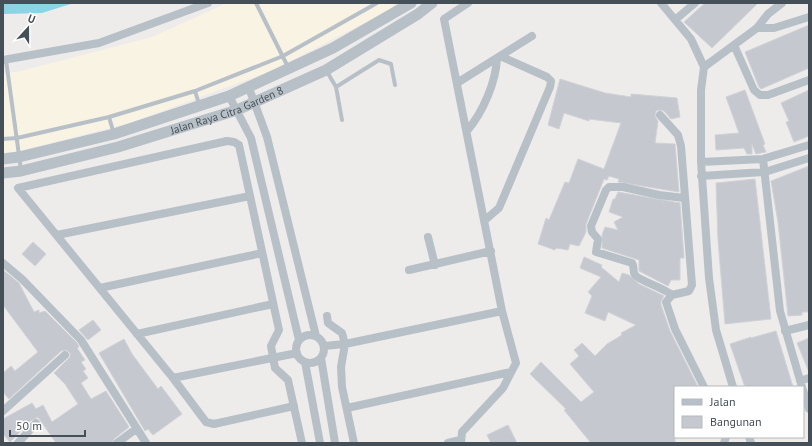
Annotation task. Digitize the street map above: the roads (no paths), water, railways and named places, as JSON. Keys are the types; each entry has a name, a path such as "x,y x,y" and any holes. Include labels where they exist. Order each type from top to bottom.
{"street":[{"path":"5,60 99,43 208,3"},
{"name":"Jalan Raya Citra Garden 8","path":"3,159 19,157 114,134 229,96 333,48 411,3"},
{"name":"Jalan Raya Citra Garden 8","path":"3,173 21,171 118,147 237,110 326,70 418,14 432,3"},
{"path":"448,443 460,442 462,432 503,388 516,363 502,311 444,19 468,3"},
{"path":"661,3 691,39 704,67 701,90 701,176 709,278 716,330 733,386"},
{"path":"675,20 695,3"},
{"path":"704,67 757,28 768,14 782,3"},
{"path":"757,28 774,28 809,17"},
{"path":"457,83 532,36"},
{"path":"734,45 754,90 760,95 768,95 809,80"},
{"path":"467,131 476,120 496,72 499,57"},
{"path":"485,220 499,208 550,87 551,81 547,77 499,57"},
{"path":"249,88 267,136 316,336 324,346 321,358 335,443"},
{"path":"229,96 251,138 300,340"},
{"path":"660,115 678,135 681,146 692,285 689,291 672,295 666,302 675,329 704,386"},
{"path":"294,406 214,424 208,423 18,188 230,140 239,145 279,330 271,346 275,368 288,380 294,406 302,443"},
{"path":"701,162 764,159 809,145"},
{"path":"701,176 765,172 809,158"},
{"path":"764,159 780,311 802,386"},
{"path":"672,295 662,288 637,277 632,263 596,252 598,239 592,232 591,226 606,190 609,187 623,187 659,195 684,198"},
{"path":"57,235 250,196"},
{"path":"428,237 435,265"},
{"path":"409,270 491,251"},
{"path":"100,288 262,253"},
{"path":"3,263 22,279 80,340 146,443"},
{"path":"137,334 273,304"},
{"path":"324,346 345,344 502,311"},
{"path":"326,316 328,323 342,333 345,344 341,367 342,387 354,443"},
{"path":"785,331 809,325"},
{"path":"316,336 307,335 300,340 297,344 297,352 305,362 320,443"},
{"path":"173,378 297,352"},
{"path":"3,411 65,355"},
{"path":"305,362 314,363 321,358"},
{"path":"347,408 512,372"},
{"path":"802,386 809,378"},
{"path":"804,393 809,409"},
{"path":"18,443 36,423"},
{"path":"117,443 136,429"}],"lane":[{"path":"256,3 290,69"},
{"path":"3,139 17,138 109,117 195,91 283,56 376,3"},
{"path":"5,60 21,171"},
{"path":"336,87 379,60 391,64 396,85"},
{"path":"326,70 336,87 342,120"},
{"path":"195,91 200,105"},
{"path":"109,117 114,134"}],"water":[{"path":"3,3 74,3 42,13 3,14"}]}
